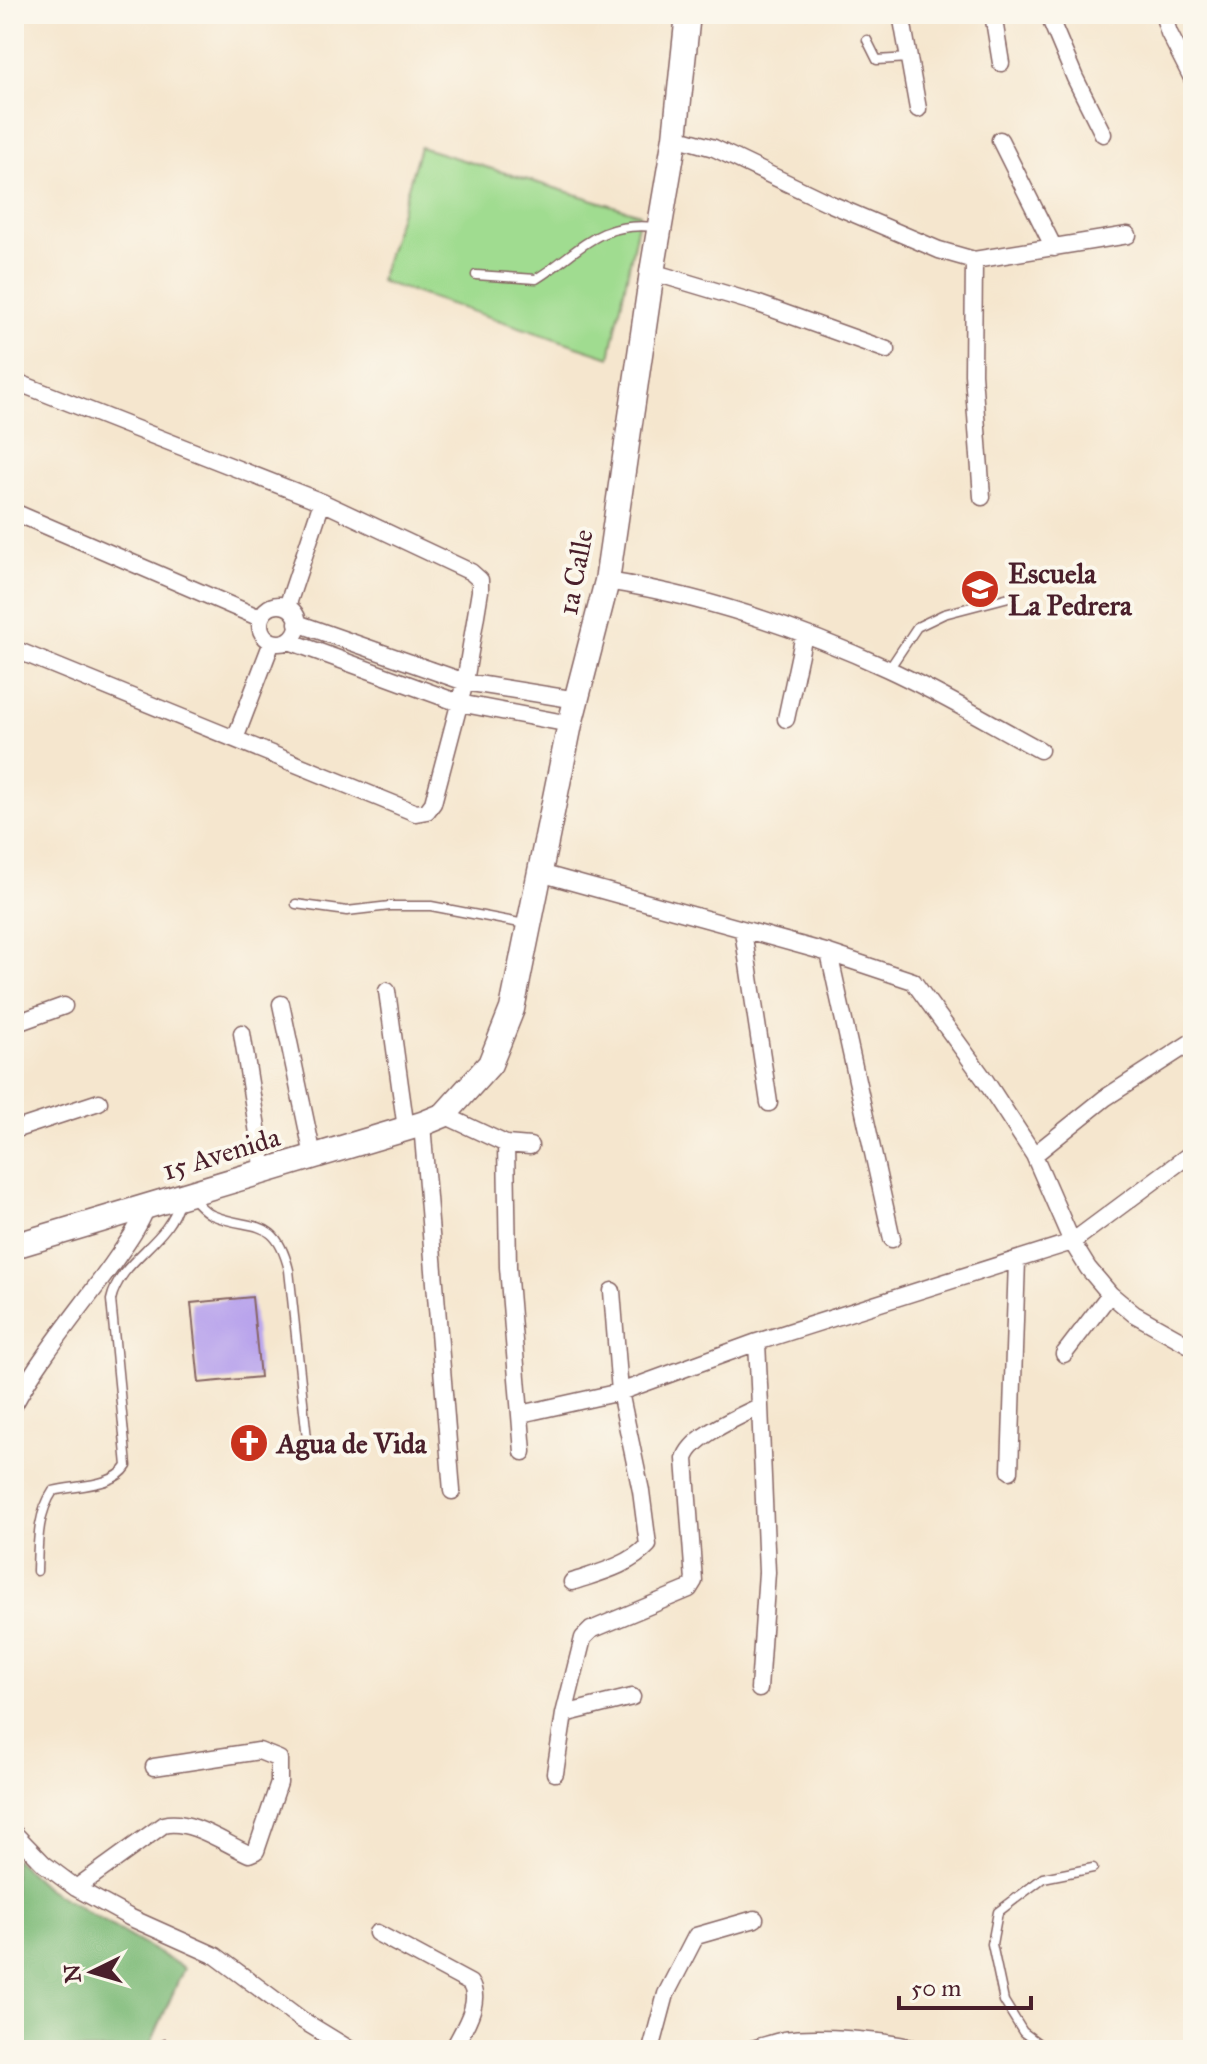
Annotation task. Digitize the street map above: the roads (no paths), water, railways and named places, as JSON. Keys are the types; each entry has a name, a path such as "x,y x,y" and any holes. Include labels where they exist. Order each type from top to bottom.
{"street":[{"name":"1a Calle","path":"424,1123 490,1064 512,1009 570,724 607,581 675,137 688,14"},
{"path":"901,14 918,109"},
{"path":"993,14 1001,63"},
{"path":"1048,14 1103,134"},
{"path":"1163,14 1169,33 1192,75"},
{"path":"675,137 714,148 831,204 939,250 974,260 1128,235"},
{"path":"1000,140 1054,248"},
{"path":"974,260 973,374 982,497"},
{"path":"652,272 756,303 887,350"},
{"path":"14,381 322,502 471,572 480,580 465,682 433,803 427,811 416,813 14,649"},
{"path":"287,607 322,502"},
{"path":"14,512 260,618"},
{"path":"607,581 656,588 762,618 889,669 1040,750"},
{"path":"235,739 280,642 297,630 293,611 274,606 260,618 260,630 280,642 459,703 570,724"},
{"path":"297,623 465,682 577,700"},
{"path":"786,719 804,635"},
{"path":"540,873 829,953 904,977 919,986 1034,1155 1072,1242 1088,1268 1110,1294 1134,1314 1193,1347"},
{"path":"743,931 769,1103"},
{"path":"829,953 892,1239"},
{"path":"387,991 424,1123 452,1491"},
{"path":"281,1004 313,1156"},
{"path":"14,1024 64,1006"},
{"path":"242,1033 264,1171"},
{"path":"1034,1155 1105,1098 1193,1041"},
{"path":"14,1130 99,1102"},
{"path":"424,1123 506,1144 530,1146"},
{"name":"15 Avenida","path":"14,1246 424,1123"},
{"path":"506,1144 508,1267 523,1452"},
{"path":"521,1414 620,1392 757,1342 1072,1242 1193,1152"},
{"path":"14,1405 32,1371 141,1224 147,1207"},
{"path":"1010,1471 1017,1260"},
{"path":"572,1582 617,1566 648,1545 641,1491 620,1392 612,1291"},
{"path":"1064,1354 1110,1294"},
{"path":"757,1342 767,1572 759,1689"},
{"path":"555,1773 564,1714 583,1638 591,1630 689,1589 695,1574 685,1459 687,1449 698,1439 760,1406"},
{"path":"564,1714 632,1697"},
{"path":"76,1888 163,1825 173,1822 249,1854 256,1851 279,1783 279,1759 259,1751 154,1767"},
{"path":"14,1833 44,1864 76,1888 129,1917 216,1956 302,2020 351,2050"},
{"path":"651,2050 666,1994 696,1936 755,1919"},
{"path":"377,1933 470,1983 476,2000 453,2050"},
{"path":"748,2050 786,2040 817,2040 900,2044 920,2050"}],"lane":[{"path":"867,40 877,60 910,58"},
{"path":"476,275 536,279 580,245 598,236 633,225 660,227"},
{"path":"889,669 917,627 944,614 1009,597"},
{"path":"296,904 347,911 390,906 431,906 530,925"},
{"path":"37,1571 40,1524 45,1503 53,1491 111,1480 122,1475 127,1466 111,1300 113,1288 172,1223 184,1196 210,1215 265,1229 283,1248 289,1270 308,1448"},
{"path":"1047,2050 1023,2032 1004,2001 992,1944 998,1912 1043,1878 1093,1868"},
{"path":"154,2050 165,2044"}],"place":[{"name":"Escuela La Pedrera","path":"980,589"},
{"name":"Agua de Vida","path":"249,1443"}]}
